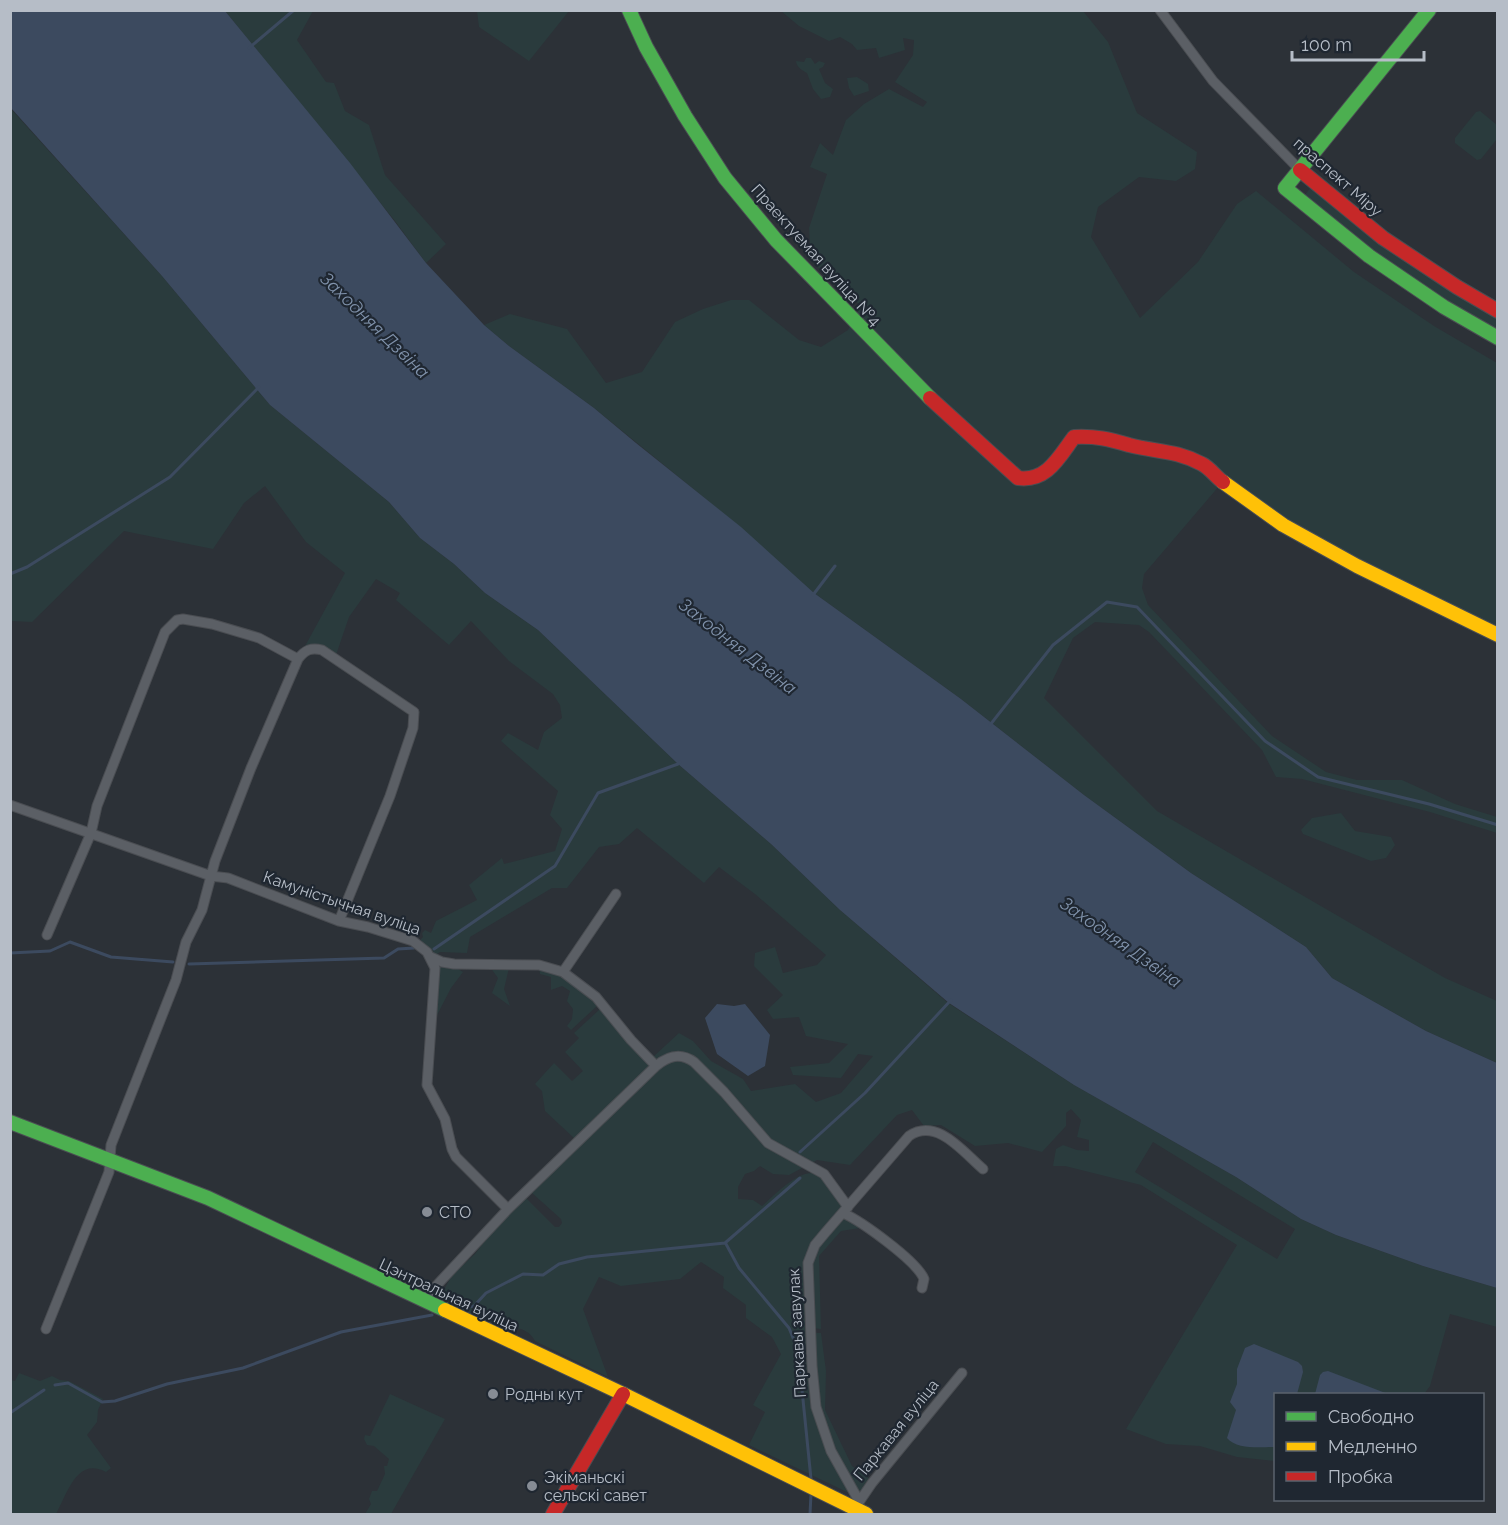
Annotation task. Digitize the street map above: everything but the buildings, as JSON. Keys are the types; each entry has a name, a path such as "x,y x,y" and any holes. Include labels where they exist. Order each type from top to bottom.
{"street":[{"name":"Праектуемая вуліца №4","path":"629,10 646,47 684,116 725,178 776,240 898,368 953,421 1018,478 1028,481 1038,479 1074,437 1094,436 1178,453 1205,465 1221,481 1283,525 1357,566 1497,635"},
{"name":"праспект Міру","path":"1160,10 1213,81 1300,170 1383,238 1497,311"},
{"path":"1429,10 1285,188 1369,256 1444,307 1497,338"},
{"path":"47,935 91,833 97,806 169,627 177,620 183,619 212,624 259,638 298,659"},
{"path":"46,1329 109,1172 111,1145 176,980 186,942 202,910 211,876 251,768 298,659 303,652 310,649 322,650 411,708 415,715 413,728 390,796 339,921"},
{"name":"Камуністычная вуліца","path":"10,805 211,876 228,878 339,921 413,941 427,952 431,957 435,975 427,1085 445,1119 456,1157 508,1209"},
{"path":"562,972 616,894"},
{"path":"431,957 454,964 539,965 562,972 596,997 631,1040 656,1066"},
{"path":"422,1301 508,1209 656,1066 674,1056 681,1056 694,1062 724,1092 768,1143 824,1174 845,1210 915,1266 924,1279 922,1288"},
{"name":"Цэнтральная вуліца","path":"10,1122 208,1198 862,1509"},
{"name":"Паркавы завулак","path":"862,1509 838,1466 819,1419 812,1366 808,1263 815,1245 909,1136 924,1129 939,1132 983,1169"},
{"name":"Паркавая вуліца","path":"862,1509 962,1373"},
{"path":"553,1515 623,1394"}],"shaded area":[{"path":"477,10 569,11 529,61 479,27"},
{"path":"225,11 313,11 297,40 326,82 334,83 345,111 369,125 385,175 446,244 426,263 395,221"},
{"path":"781,11 1083,11 1108,42 1137,113 1197,152 1195,169 1176,181 1139,177 1098,207 1091,237 1140,318 1198,262 1237,204 1256,191 1354,272 1434,326 1497,363 1497,639 1220,485 1144,574 1142,588 1148,605 1272,736 1326,772 1357,780 1402,780 1455,804 1497,817 1497,833 1430,812 1302,779 1276,777 1262,750 1149,632 1139,625 1095,622 1073,638 1044,698 1157,811 1445,978 1497,1001 1497,1063 1426,1031 1332,978 1306,947 1191,873 1084,795 961,699 814,593 707,500 594,408 484,325 510,314 567,329 606,383 642,372 675,322 703,309 731,300 749,300 799,340 821,347 848,330 861,306 811,261 809,228 827,174 810,167 820,143 833,155 846,120 864,104 889,89 923,107 927,102 895,82 913,55 914,40 903,38 905,50 879,58 876,48 857,50 840,37 829,41 799,26"},
{"path":"806,58 811,58 815,64 819,61 825,63 819,69 825,83 833,89 830,97 821,99 813,89 807,73 797,65 796,61 804,62"},
{"path":"857,77 868,84 869,91 854,96 847,78"},
{"path":"10,108 162,276 270,405 389,502 420,538 454,564 485,593 538,630 678,764 771,844 840,910 948,1003 1074,1085 1236,1177 1301,1219 1336,1235 1423,1266 1497,1288 1497,1327 1450,1314 1430,1386 1425,1393 1274,1393 1274,1461 1237,1457 1200,1446 1166,1444 1126,1429 1237,1245 1141,1185 1065,1166 1053,1166 1056,1149 1063,1145 1089,1151 1089,1140 1077,1137 1081,1120 1071,1109 1066,1113 1066,1126 1042,1152 1008,1143 975,1146 941,1125 924,1126 912,1110 897,1115 850,1165 817,1160 789,1175 773,1174 760,1166 745,1174 738,1187 738,1199 753,1200 762,1206 790,1182 806,1174 814,1173 821,1176 827,1183 843,1207 808,1253 811,1397 849,1493 749,1445 765,1412 753,1405 781,1354 772,1337 746,1318 746,1305 723,1288 724,1277 701,1262 680,1279 621,1286 599,1277 583,1309 608,1377 535,1341 523,1330 507,1328 450,1305 446,1301 445,1288 452,1275 475,1254 493,1230 521,1201 526,1198 555,1227 559,1227 562,1223 561,1219 532,1193 543,1178 666,1061 689,1056 677,1052 657,1060 653,1057 679,1033 693,1041 711,1061 743,1079 751,1091 795,1084 816,1102 841,1093 873,1056 858,1054 841,1078 793,1075 790,1067 829,1063 848,1044 806,1036 799,1017 773,1019 767,1010 783,995 754,966 755,953 775,947 783,973 817,965 826,955 755,894 719,867 704,883 637,828 619,844 599,847 567,888 552,888 470,937 467,953 440,952 434,956 454,959 458,969 463,972 451,988 435,1019 437,979 420,940 423,937 422,933 425,930 431,933 436,921 477,900 469,885 502,858 504,864 555,851 562,829 550,815 558,791 501,741 508,733 538,750 544,732 562,718 560,705 553,694 509,661 471,621 449,645 396,600 400,593 376,579 349,617 336,655 304,648 345,573 306,542 265,486 244,503 213,549 124,531 32,622 11,621","holes":["1153,1142 1295,1229 1277,1259 1135,1172"]},
{"path":"1480,111 1497,125 1497,139 1481,159 1477,160 1455,143 1455,138 1476,112"},
{"path":"1311,187 1454,293 1497,318 1497,331 1448,302 1373,251 1305,195"},
{"path":"1341,813 1355,831 1391,837 1395,845 1386,858 1371,861 1303,834 1301,830 1312,818"},
{"path":"490,967 509,968 504,989 510,1006 492,993 498,978"},
{"path":"539,967 564,975 598,1003 571,1030 567,1026 572,1019 573,1009 567,1001 570,991 562,986 551,990 551,977 540,974"},
{"path":"599,1010 603,1010 650,1066 649,1070 575,1139 545,1111 542,1091 535,1084 554,1063 572,1081 583,1071 565,1052 579,1038 574,1033"},
{"path":"846,1219 860,1228 841,1231 819,1256 821,1329 812,1328 812,1255 840,1221"},
{"path":"821,1333 826,1371 825,1410 852,1466 870,1479 861,1492 840,1465 821,1418 813,1335"},
{"path":"19,1373 40,1381 52,1376 69,1381 103,1399 98,1410 97,1422 87,1435 111,1468 106,1472 96,1468 80,1473 69,1488 56,1514 11,1514 11,1380 15,1381"},
{"path":"390,1394 445,1419 391,1514 365,1514 371,1504 369,1499 372,1491 377,1491 385,1474 384,1466 387,1466 389,1459 374,1446 367,1445 364,1439 365,1435 370,1436"}],"water":[{"name":"Заходняя Дзвіна","path":"11,10 225,11 350,163 426,263 484,325 509,346 594,408 741,527 814,593 961,699 1084,795 1191,873 1306,947 1332,978 1426,1031 1497,1063 1497,1288 1423,1266 1336,1235 1301,1219 1236,1177 1074,1085 949,1003 840,910 771,844 678,764 538,630 485,593 454,564 420,538 389,502 270,405 162,276 11,108"},
{"path":"717,1004 734,1006 745,1004 770,1035 765,1066 748,1076 717,1054 705,1018"},
{"path":"1254,1344 1298,1362 1302,1366 1303,1372 1297,1393 1274,1393 1274,1447 1243,1446 1227,1438 1236,1410 1230,1402 1237,1384 1237,1369 1245,1348"},
{"path":"1328,1371 1385,1393 1315,1393 1323,1372"}],"waterway":[{"path":"249,48 294,10"},
{"path":"10,574 27,567 170,477 259,387"},
{"path":"813,595 835,566"},
{"path":"990,725 1053,645 1107,602 1137,607 1265,741 1318,777 1429,804 1498,825"},
{"path":"434,949 555,866 598,793 680,762"},
{"path":"10,953 50,951 70,942 111,957 173,962"},
{"path":"189,964 384,958 398,949 414,948"},
{"path":"800,1152 865,1093 951,1000"},
{"path":"464,1308 474,1306 486,1293 523,1274 543,1275 559,1264 587,1257 725,1243 800,1178"},
{"path":"726,1244 739,1268 789,1328 798,1350 811,1479"},
{"path":"55,1385 68,1383 102,1402 115,1401 167,1384 243,1368 341,1332 432,1315"},
{"path":"10,1413 44,1390"},
{"path":"810,1514 811,1494"}],"traffic: fast":[{"path":"629,10 646,47 685,116 725,178 776,240 930,398"},
{"path":"1429,10 1285,188 1369,256 1444,307 1498,338"},
{"path":"10,1122 208,1198 445,1310"}],"traffic: slow":[{"path":"1223,482 1283,525 1357,566 1498,635"},
{"path":"445,1310 623,1394 866,1514"}],"traffic: jam":[{"path":"1300,170 1383,238 1498,311"},
{"path":"930,398 1018,478 1028,478 1045,472 1074,437 1082,437 1109,440 1193,459 1223,482"},
{"path":"553,1514 623,1394"}],"place":[{"name":"СТО","path":"427,1212"},
{"name":"Родны кут","path":"493,1394"},
{"name":"Экіманьскі сельскі савет","path":"532,1486"}]}
